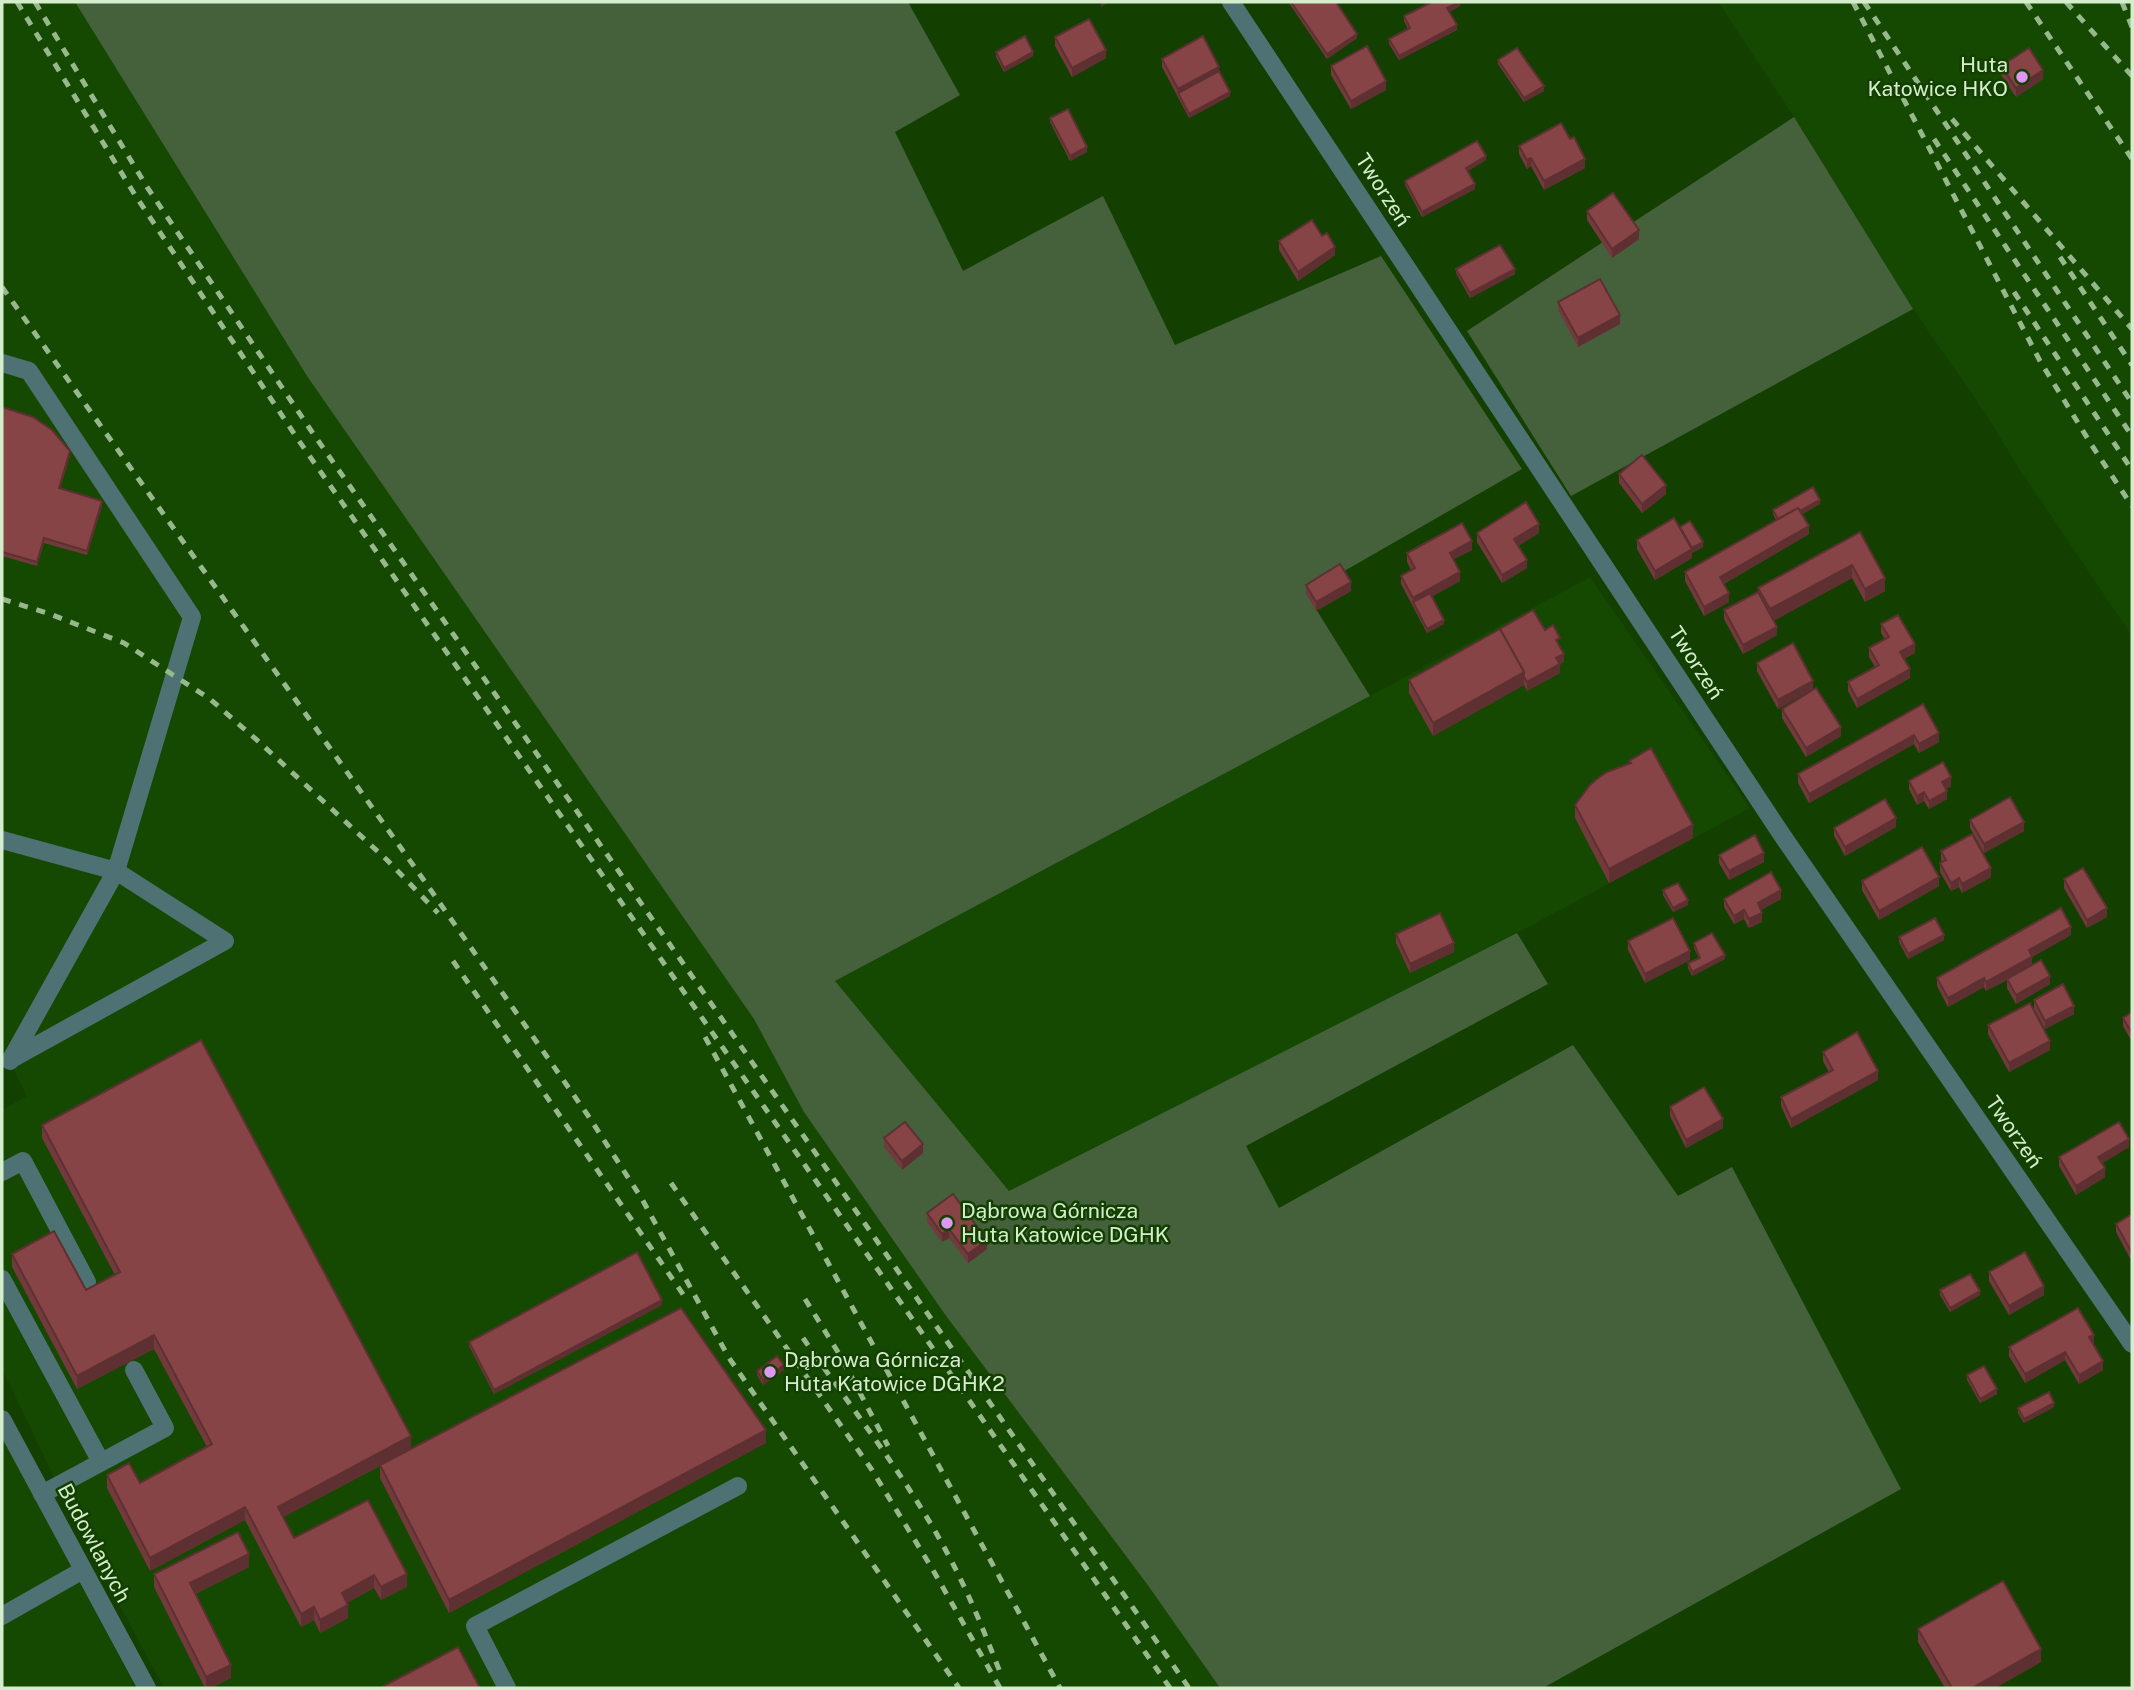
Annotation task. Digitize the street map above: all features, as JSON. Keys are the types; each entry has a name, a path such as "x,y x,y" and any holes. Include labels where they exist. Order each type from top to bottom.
{"street":[{"name":"Tworzeń","path":"1231,2 1782,835 2132,1344"},
{"path":"2,363 29,372 192,617 116,871 6,1063"},
{"path":"2,840 116,871 225,941 6,1063"},
{"path":"2,1172 23,1161 86,1282"},
{"path":"2,1279 101,1462"},
{"path":"42,1494 165,1428 134,1370"},
{"name":"Budowlanych","path":"2,1419 147,1688"},
{"path":"507,1688 475,1626 738,1486"},
{"path":"2,1616 83,1570"}],"shaded area":[{"path":"2,2 75,2 307,376 835,981 1590,577 1750,808 1517,933 1009,1192 1147,1584 1220,1688 164,1688 75,1522 2,1368 2,1110 27,1096 2,1046"},
{"path":"75,2 908,2 960,95 895,132 963,271 1103,196 1175,345 1381,256 1522,469 1306,593 1370,696 835,981 1009,1191 1517,933 1548,984 1246,1146 1279,1208 1573,1045 1678,1196 1732,1167 1901,1489 1543,1688 1220,1688 1147,1584 944,1313 804,1112 754,1019 307,376"},
{"path":"1718,2 2132,2 2132,636 2015,462 1986,414 1913,309 1794,117"},
{"path":"1794,117 1913,309 1571,496 1467,331"},
{"path":"2,1436 136,1688 2,1688"}],"building":[{"path":"1291,2 1336,2 1357,34 1327,54"},
{"path":"1432,2 1460,2 1447,8 1457,25 1399,56 1389,39 1410,28 1404,16"},
{"path":"1089,19 1106,50 1072,68 1055,37"},
{"path":"1025,36 1033,52 1004,68 996,52"},
{"path":"1203,36 1219,67 1178,89 1162,59"},
{"path":"1367,46 1386,81 1351,101 1331,66"},
{"path":"1517,48 1544,86 1524,98 1498,60"},
{"name":"Huta Katowice HKO","path":"2029,48 2043,70 2016,88 2001,66"},
{"path":"1219,71 1230,92 1189,114 1178,93"},
{"path":"1068,109 1087,147 1070,156 1050,118"},
{"path":"1561,123 1570,139 1574,137 1585,159 1544,181 1531,158 1527,160 1519,146"},
{"path":"1477,141 1486,156 1466,168 1475,184 1422,212 1405,181"},
{"path":"1613,193 1639,230 1612,249 1587,211"},
{"path":"1312,220 1322,236 1327,233 1335,247 1298,272 1279,241"},
{"path":"1500,245 1515,269 1470,293 1456,269"},
{"path":"1600,279 1620,315 1578,338 1558,302"},
{"path":"2,407 33,417 52,430 70,451 59,488 102,501 87,551 44,538 37,562 2,552"},
{"path":"1642,455 1666,485 1642,504 1619,474"},
{"path":"1813,487 1820,500 1778,519 1773,510"},
{"path":"1526,502 1539,524 1514,539 1527,560 1502,575 1477,533"},
{"path":"1798,508 1809,526 1720,577 1729,593 1704,607 1685,572"},
{"path":"1674,518 1692,549 1655,571 1637,540"},
{"path":"1690,521 1703,542 1692,548 1680,527"},
{"path":"1462,523 1472,541 1450,553 1460,572 1413,598 1401,576 1415,568 1407,553"},
{"path":"1860,532 1885,578 1865,589 1852,565 1770,609 1758,588"},
{"path":"1340,564 1351,582 1316,602 1306,585"},
{"path":"1758,592 1777,627 1743,645 1724,610"},
{"path":"1430,593 1444,620 1427,629 1413,602"},
{"path":"1533,610 1545,630 1553,625 1560,638 1556,640 1564,654 1556,658 1560,664 1527,682 1524,672 1500,629 1498,630"},
{"path":"1898,615 1915,644 1900,652 1910,669 1857,699 1848,682 1879,665 1869,648 1889,637 1881,624"},
{"path":"1500,629 1524,672 1433,723 1409,680"},
{"path":"1793,643 1813,681 1778,700 1757,663"},
{"path":"1816,688 1841,727 1806,748 1782,709"},
{"path":"1923,704 1939,733 1919,744 1914,735 1809,794 1798,774"},
{"path":"1651,748 1693,825 1609,869 1575,805 1597,779 1631,763 1629,761"},
{"path":"1943,762 1951,777 1942,782 1947,791 1929,801 1924,792 1917,796 1909,781"},
{"path":"2010,797 2024,822 1984,844 1970,820"},
{"path":"1885,799 1896,818 1845,847 1834,828"},
{"path":"1972,834 1991,868 1962,884 1959,878 1951,883 1940,863 1946,860 1941,851"},
{"path":"1755,835 1764,853 1729,871 1719,855"},
{"path":"1922,847 1939,877 1879,911 1862,881"},
{"path":"2083,868 2107,908 2087,920 2064,879"},
{"path":"1771,872 1781,890 1758,903 1762,913 1749,919 1744,910 1734,916 1724,899"},
{"path":"1678,883 1688,900 1673,908 1663,890"},
{"path":"2061,908 2071,927 2029,950 2032,957 1986,982 1984,978 1948,998 1937,978"},
{"path":"1440,913 1454,943 1410,964 1396,934"},
{"path":"1673,918 1690,951 1645,974 1628,941"},
{"path":"1935,918 1944,935 1908,954 1899,937"},
{"path":"1712,933 1725,955 1692,972 1688,963 1700,958 1694,943"},
{"path":"2041,960 2050,976 2016,995 2007,979"},
{"path":"2063,984 2074,1006 2045,1021 2034,1000"},
{"path":"2030,1003 2050,1041 2009,1063 1988,1025"},
{"path":"2132,1012 2132,1033 2123,1018"},
{"path":"1857,1032 1878,1071 1791,1119 1781,1097 1833,1070 1823,1052"},
{"path":"201,1040 411,1436 278,1507 294,1538 368,1500 407,1574 381,1587 374,1575 342,1593 348,1605 320,1620 314,1607 301,1614 245,1507 150,1558 107,1475 129,1463 140,1483 212,1444 154,1335 77,1376 12,1254 54,1231 86,1290 120,1272 42,1125"},
{"path":"1704,1087 1723,1119 1686,1140 1670,1107"},
{"path":"905,1122 923,1144 902,1161 884,1138"},
{"path":"2119,1122 2129,1139 2098,1157 2105,1168 2076,1186 2059,1157"},
{"path":"953,1194 987,1240 968,1254 949,1229 942,1234 927,1213"},
{"path":"2132,1214 2132,1253 2116,1224"},
{"path":"637,1252 662,1300 494,1390 469,1342"},
{"path":"2025,1252 2044,1286 2009,1306 1989,1272"},
{"path":"1970,1274 1980,1291 1950,1308 1940,1290"},
{"path":"681,1308 766,1430 449,1600 380,1465"},
{"path":"2078,1308 2094,1335 2089,1337 2103,1361 2079,1375 2065,1352 2025,1374 2009,1347"},
{"path":"777,1356 784,1365 763,1380 757,1371"},
{"path":"1984,1366 1997,1389 1980,1399 1967,1375"},
{"path":"2049,1392 2054,1403 2024,1419 2018,1408"},
{"path":"238,1532 249,1554 190,1583 231,1665 206,1677 154,1574"},
{"path":"2003,1581 2041,1649 1972,1688 1952,1688 1918,1629"},
{"path":"458,1647 480,1688 380,1688"}],"railway":[{"path":"17,2 135,195 297,438 1170,1688"},
{"path":"35,2 147,187 310,429 1189,1688"},
{"path":"1853,2 2040,361 2132,506"},
{"path":"1864,2 2132,403"},
{"path":"2026,2 2132,159"},
{"path":"2066,2 2132,76"},
{"path":"2122,2 2132,27"},
{"path":"1952,119 2132,329"},
{"path":"1934,139 2132,436"},
{"path":"2060,257 2132,365"},
{"path":"2,287 589,1117 642,1199 729,1358 959,1688"},
{"path":"2014,292 2132,470"},
{"path":"2,599 50,614 124,643 210,699 387,860 438,913"},
{"path":"453,961 687,1300"},
{"path":"705,1037 1060,1688"},
{"path":"671,1183 872,1470 1000,1688"},
{"path":"805,1299 841,1357 888,1446"},
{"path":"803,1338 885,1453 942,1543 964,1586 1000,1672"}],"place":[{"name":"Huta Katowice HKO","path":"2022,77"},
{"name":"Dąbrowa Górnicza Huta Katowice DGHK","path":"947,1223"},
{"name":"Dąbrowa Górnicza Huta Katowice DGHK2","path":"770,1372"}]}
